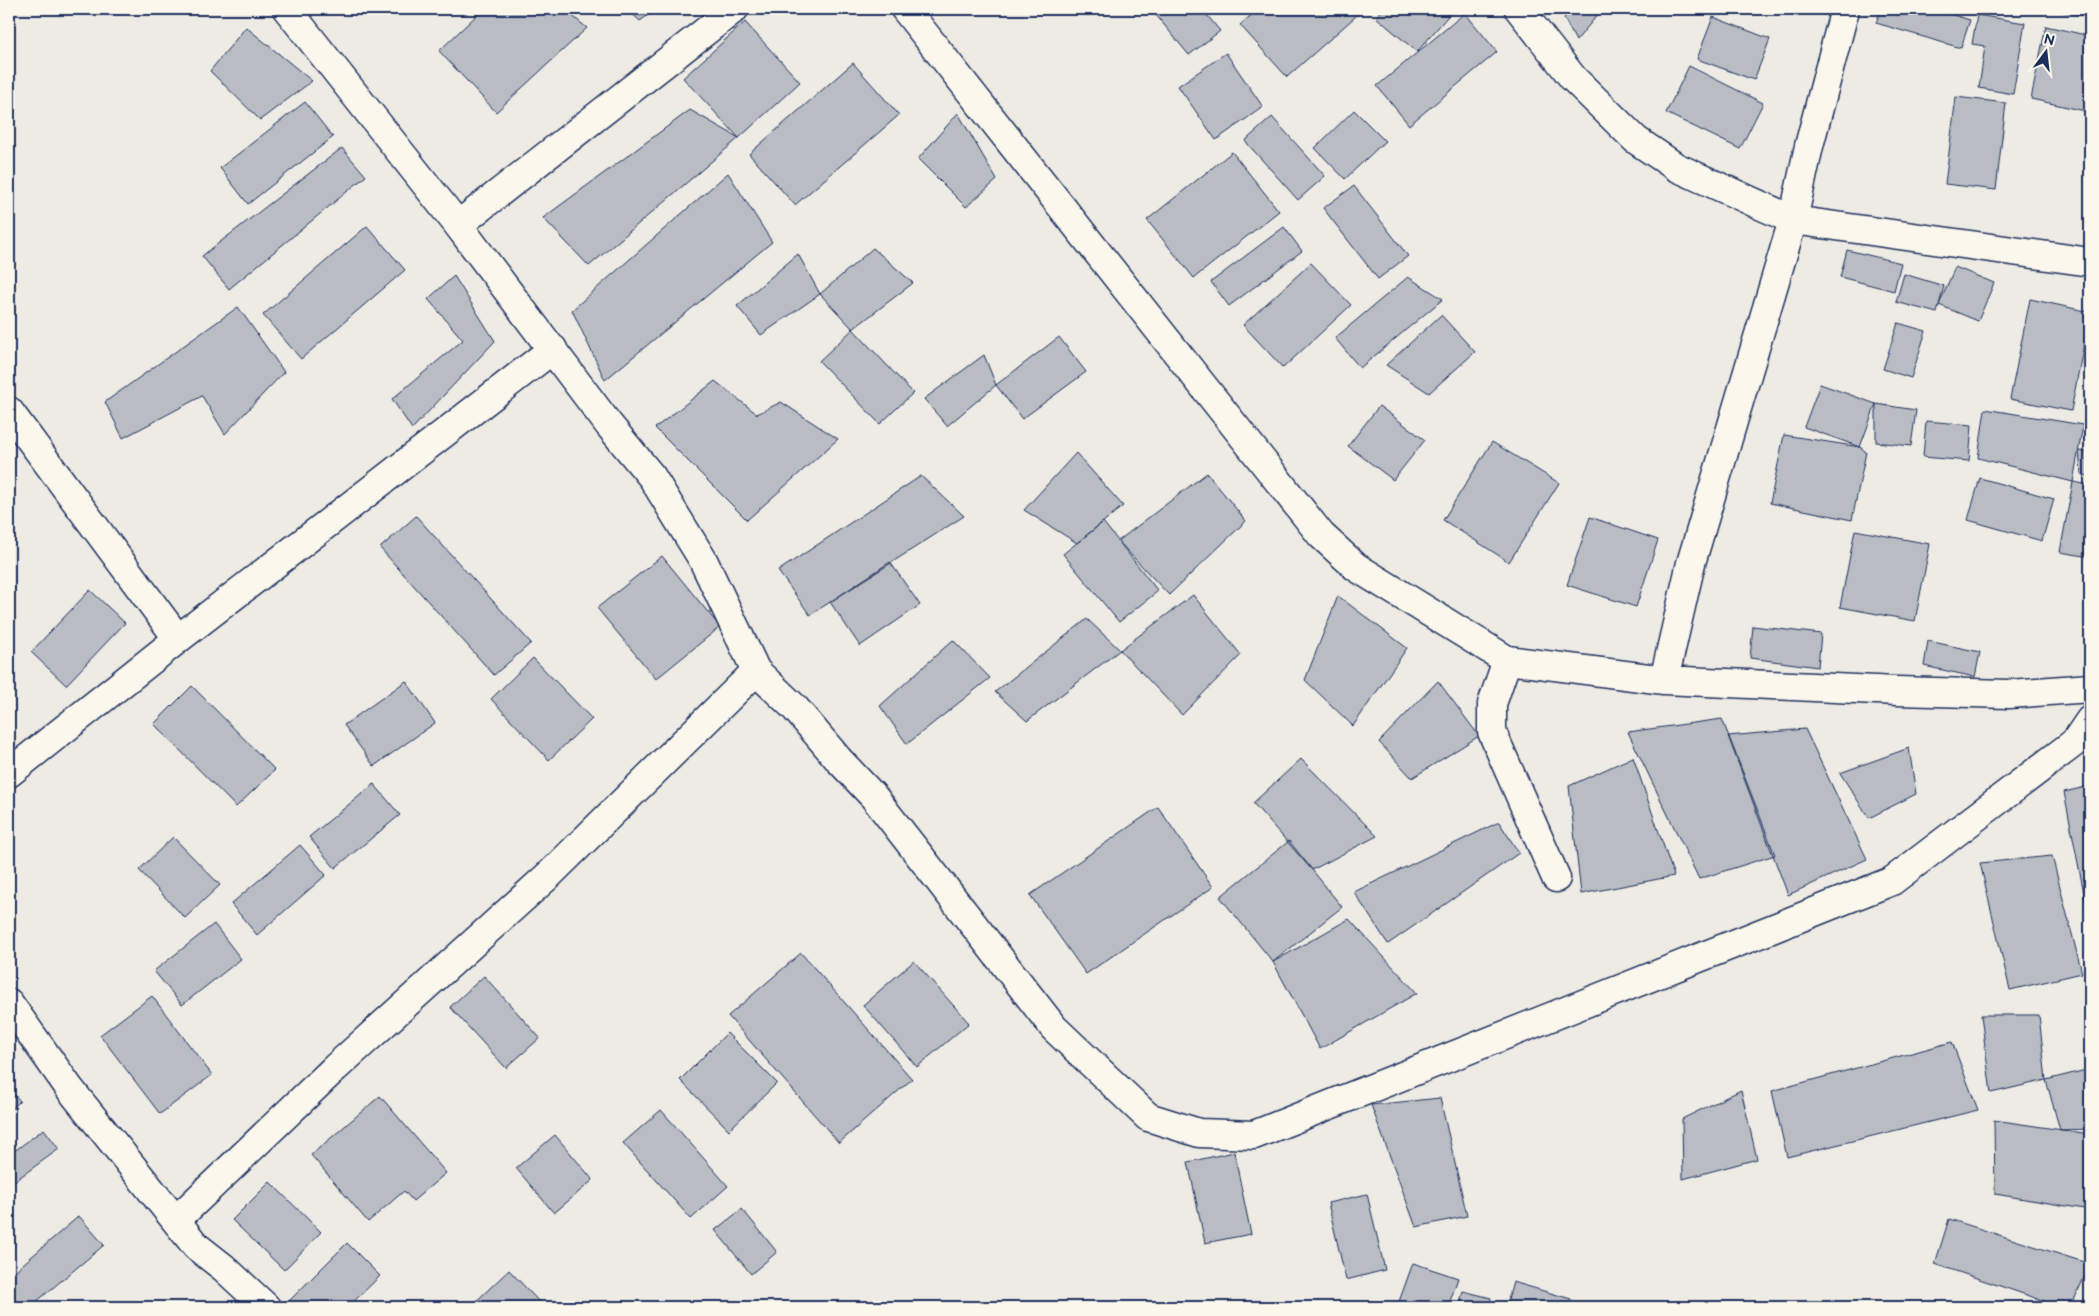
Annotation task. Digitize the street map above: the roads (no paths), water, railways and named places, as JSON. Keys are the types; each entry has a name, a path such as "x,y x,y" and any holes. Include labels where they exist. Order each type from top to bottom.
{"street":[{"path":"287,9 458,224 609,425 652,477 703,560 756,672 795,708 839,760 874,797 1054,1028 1148,1117 1199,1133 1254,1135 1892,880 2075,742 2090,720"},
{"path":"458,224 734,9"},
{"path":"905,9 1321,535 1356,568 1507,660 1664,680 1897,691 2010,694 2090,688"},
{"path":"1520,9 1573,78 1636,140 1676,167 1793,220 2090,262"},
{"path":"1664,680 1691,563 1793,220 1809,146 1846,9"},
{"path":"9,773 178,639 553,348"},
{"path":"9,411 178,639"},
{"path":"1507,660 1492,704 1492,732 1556,878"},
{"path":"176,1220 335,1068 551,873 756,672"},
{"path":"9,1003 70,1089 196,1246 224,1268 266,1307"}]}
